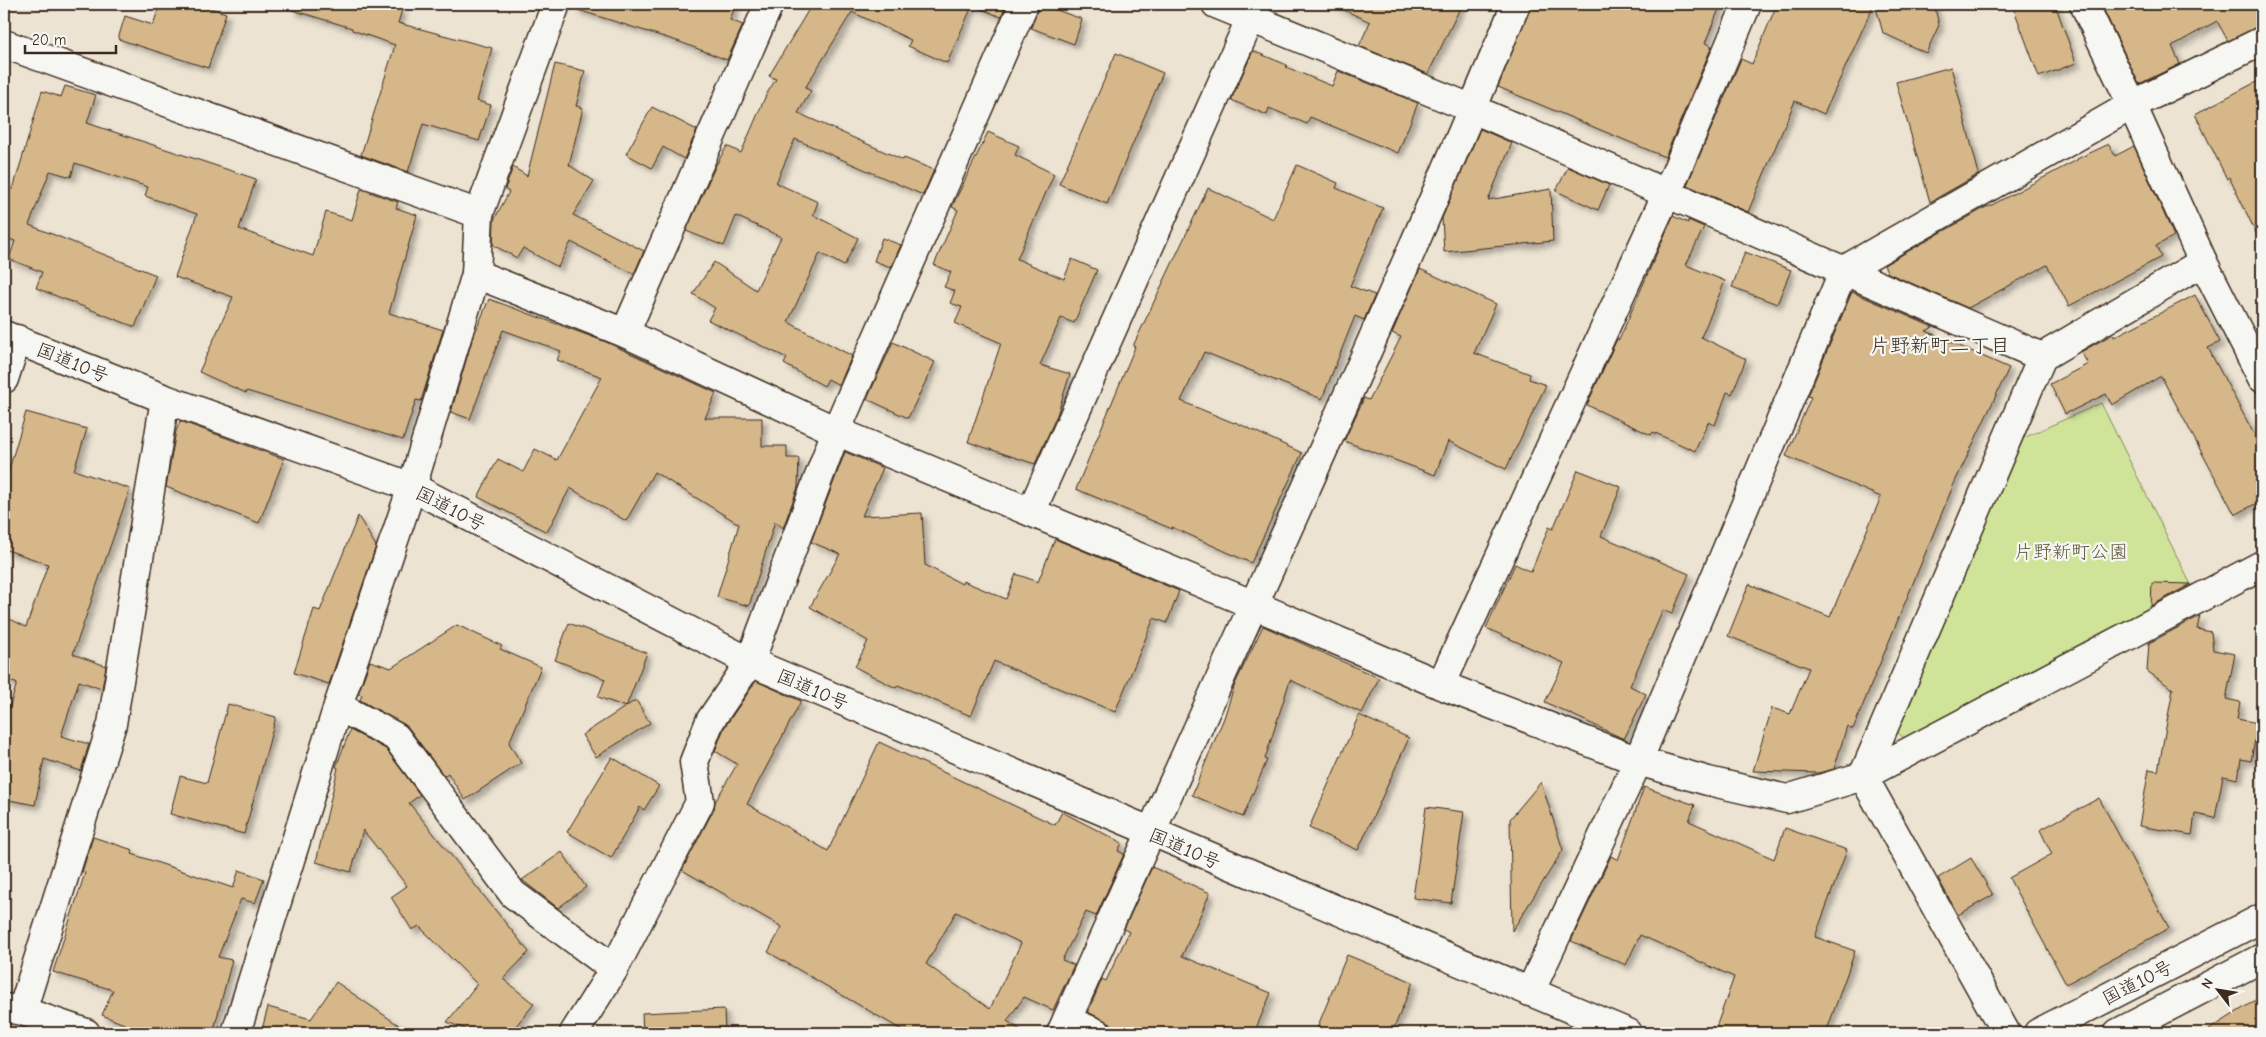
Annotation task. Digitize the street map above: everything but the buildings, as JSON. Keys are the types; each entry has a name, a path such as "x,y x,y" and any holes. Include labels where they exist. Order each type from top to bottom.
{"main road":[{"path":"236,1033 338,706 412,487 476,274 479,214 556,4"},
{"path":"625,333 769,4"},
{"path":"574,1033 614,969 700,802 694,762 710,721 750,662 836,431 1024,4"},
{"path":"1216,4 1254,11 1472,109 2042,357"},
{"path":"1097,1033 1064,1027 1254,605 1472,109 1516,4"},
{"path":"1441,685 1667,193 1747,4"},
{"path":"2084,4 2203,262 2262,378"},
{"path":"1031,512 1254,11"},
{"path":"1530,992 1638,760 1844,270 2132,105 2262,41"},
{"path":"4,44 479,214"},
{"path":"1863,776 2042,357 2203,262"},
{"path":"476,274 625,333 836,431 1441,685 1638,760 1708,781 1787,799 1863,776 2262,565"},
{"path":"4,379 10,337"},
{"name":"国道10号","path":"10,337 165,399 412,487 750,662 1150,833 1628,1033"},
{"path":"86,1033 13,1009 112,724 165,399"},
{"path":"338,706 396,737 514,894 614,969"},
{"path":"1863,776 2006,1033"},
{"name":"国道10号","path":"2038,1033 2262,918"},
{"name":"国道10号","path":"2118,1033 2262,958"}],"green space":[{"name":"片野新町公園","path":"2101,403 2194,591 1906,740 1893,728 2019,440"}],"district":[{"name":"片野新町二丁目","path":"1940,345"}]}
